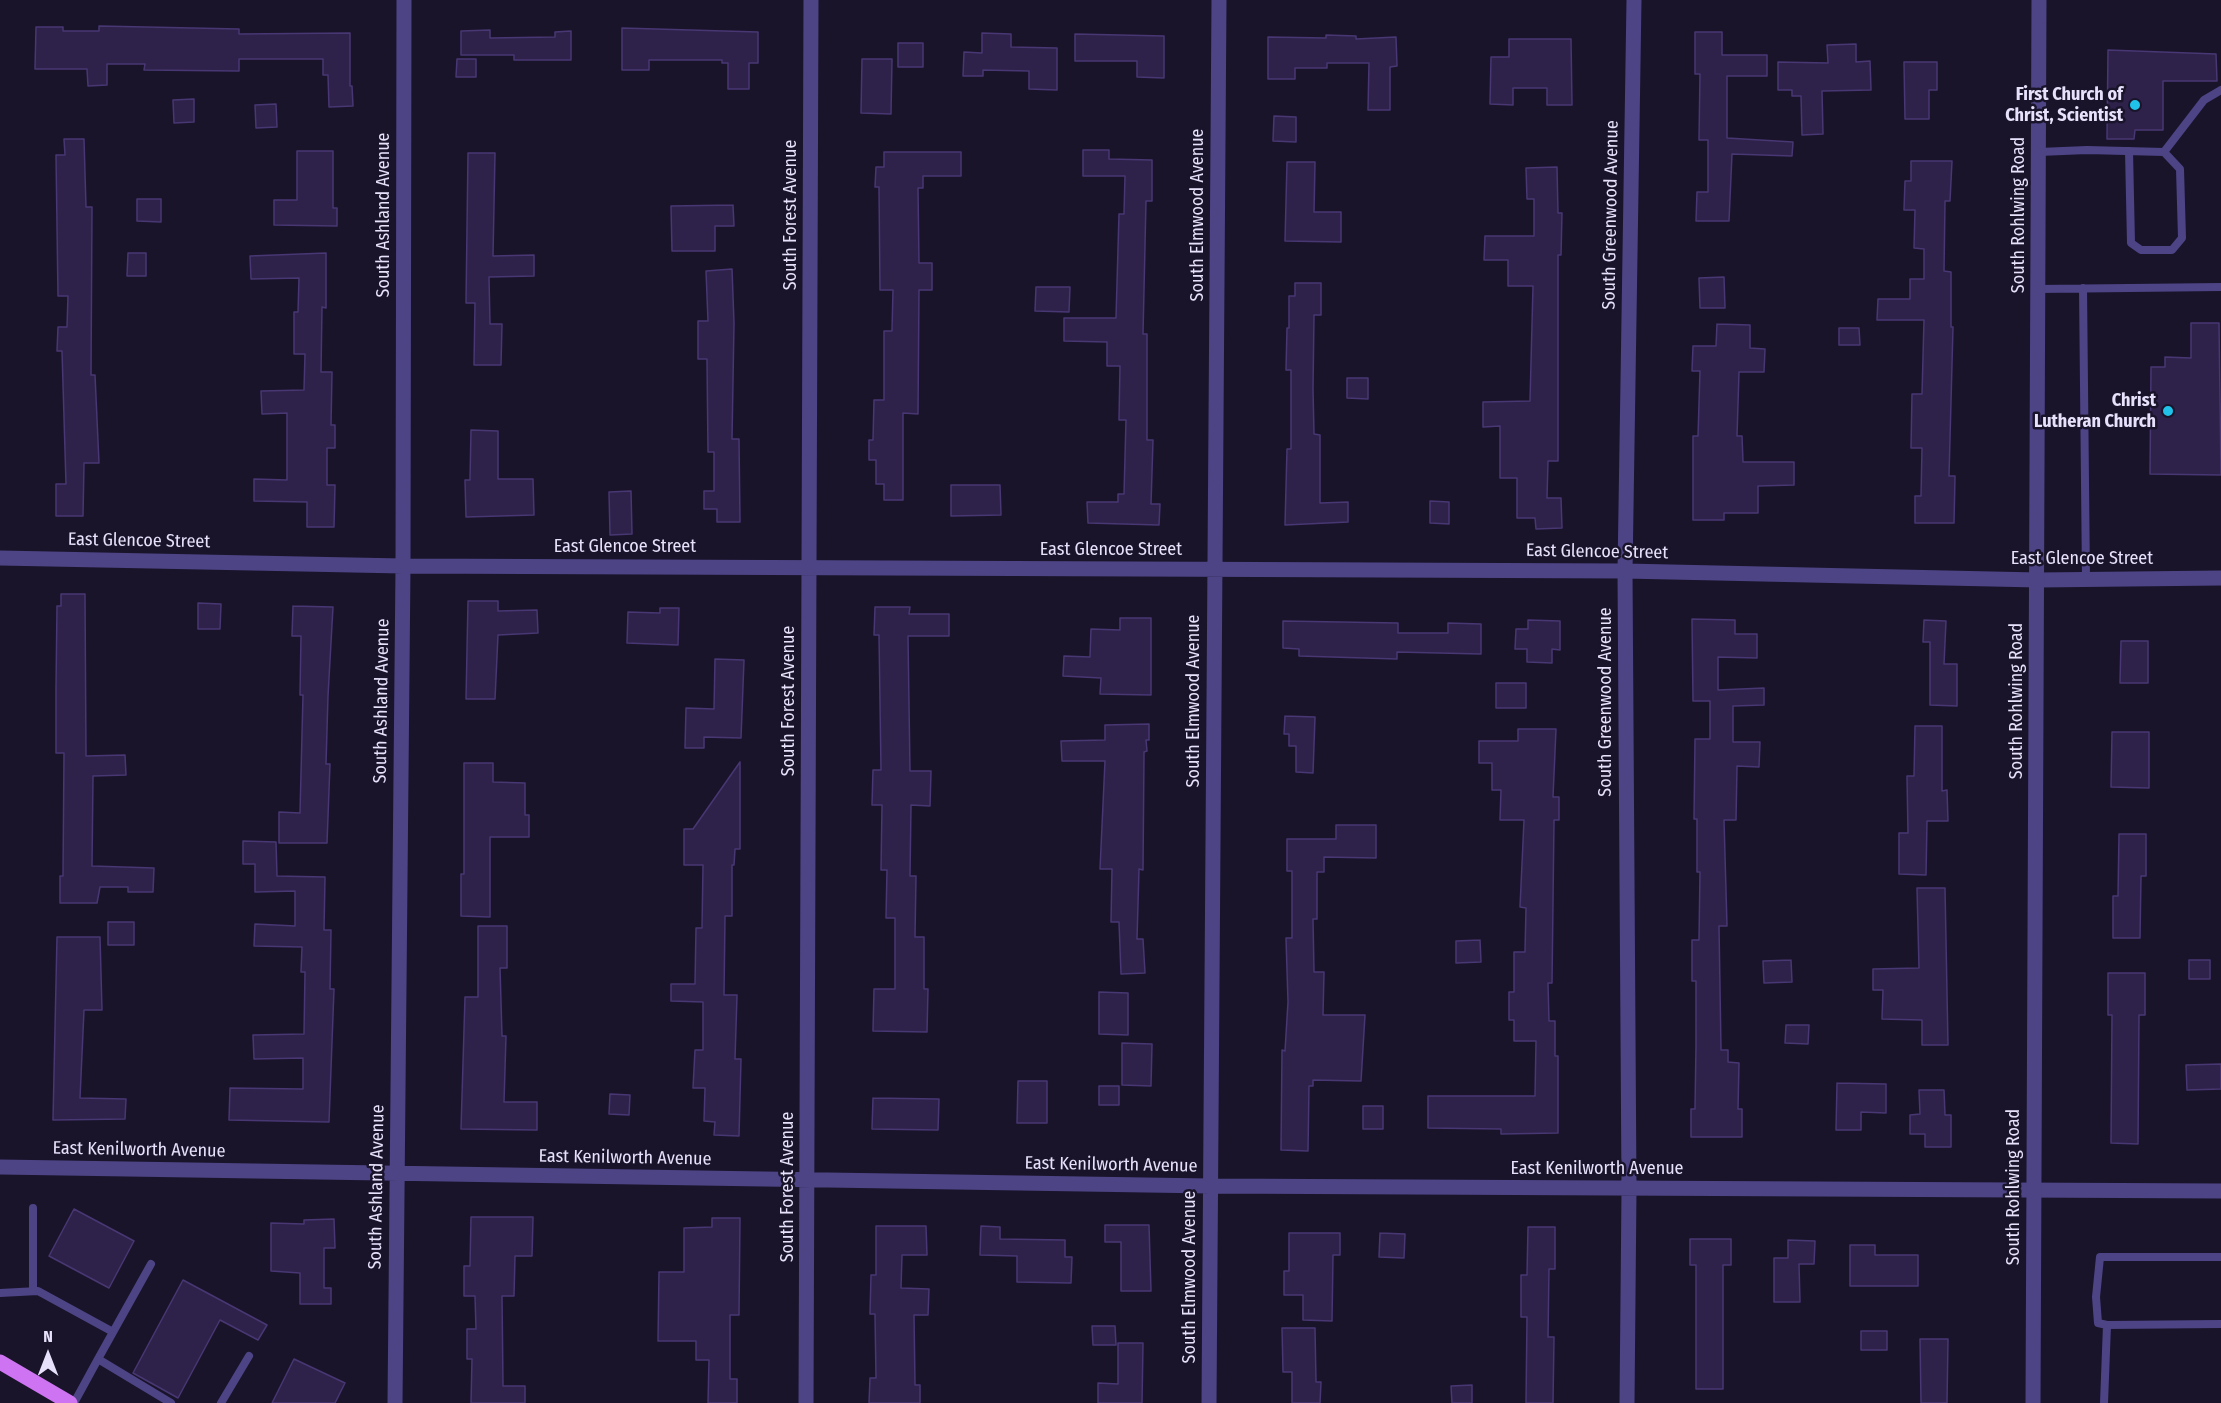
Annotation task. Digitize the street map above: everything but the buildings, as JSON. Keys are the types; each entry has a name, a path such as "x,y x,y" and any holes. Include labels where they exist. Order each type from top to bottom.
{"main road":[{"path":"0,1362 72,1403"}],"street":[{"name":"South Ashland Avenue","path":"395,1403 403,566 404,0"},
{"name":"South Forest Avenue","path":"806,1403 811,0"},
{"name":"South Elmwood Avenue","path":"1209,1403 1219,0"},
{"name":"South Greenwood Avenue","path":"1627,1403 1629,1189 1625,571 1634,0"},
{"name":"South Rohlwing Road","path":"2033,1403 2039,0"},
{"name":"East Glencoe Street","path":"0,558 403,566 1625,571 2038,580 2221,578"},
{"name":"East Kenilworth Avenue","path":"0,1167 1210,1186 2221,1191"}],"lane":[{"path":"2164,152 2204,100 2221,90"},
{"path":"2039,152 2129,152 2164,152 2180,169 2182,238 2172,250 2141,250 2131,243 2129,152"},
{"path":"2038,289 2221,287"},
{"path":"2083,288 2086,580"},
{"path":"33,1208 33,1291"},
{"path":"2221,1257 2100,1257 2096,1297 2098,1323 2107,1325 2221,1324"},
{"path":"72,1403 152,1264"},
{"path":"0,1293 38,1291 113,1332"},
{"path":"2104,1403 2107,1325"},
{"path":"221,1403 249,1356"},
{"path":"98,1359 171,1403"}],"place":[{"name":"First Church of Christ, Scientist","path":"2135,105"},
{"name":"Christ Lutheran Church","path":"2168,411"}]}
